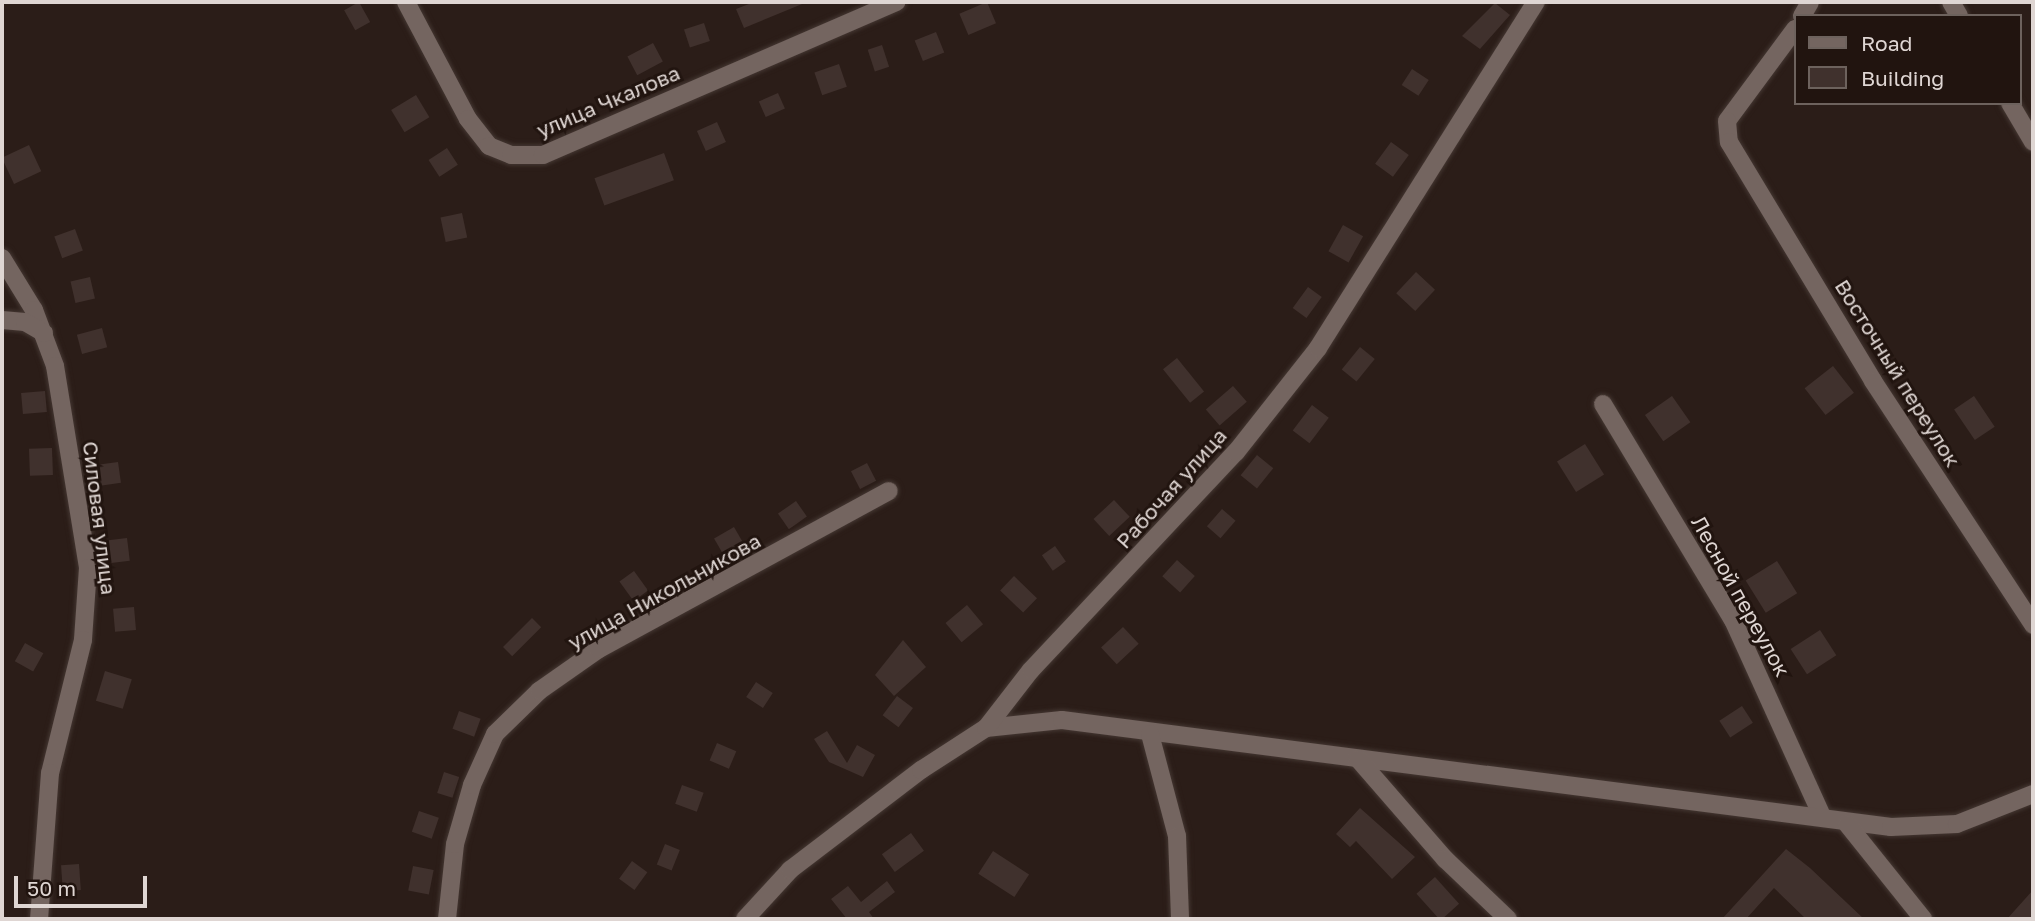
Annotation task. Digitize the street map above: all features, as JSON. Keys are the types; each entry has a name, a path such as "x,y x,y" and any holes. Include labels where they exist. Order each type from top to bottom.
{"street":[{"name":"улица Чкалова","path":"406,2 468,119 489,146 510,155 543,155 896,2"},
{"name":"Рабочая улица","path":"745,919 790,870 921,769 986,728 1031,670 1236,452 1318,348 1536,2"},
{"name":"Восточный переулок","path":"1794,30 1727,121 1729,142 1873,381 2033,625"},
{"path":"2011,105 2033,142"},
{"name":"Силовая улица","path":"2,258 7,285 44,333 55,366 89,601 50,773 39,919"},
{"path":"2,320 25,322 44,333"},
{"name":"Лесной переулок","path":"1603,404 1734,620 1823,818"},
{"name":"улица Никольникова","path":"447,919 455,844 472,785 495,734 540,691 599,649 889,491"},
{"path":"986,728 1062,720 1150,734 1823,818 1847,824 1958,824 2033,794"},
{"path":"1150,734 1177,836 1180,919"},
{"path":"1358,759 1445,859 1508,919"},
{"path":"1847,824 1923,919"}],"building":[{"path":"359,2 370,22 355,30 344,10"},
{"path":"754,2 807,2 744,28 736,9"},
{"path":"987,2 996,23 968,35 959,14"},
{"path":"1495,3 1510,15 1480,49 1462,36"},
{"path":"704,23 710,41 690,48 684,29"},
{"path":"936,32 944,52 923,61 915,41"},
{"path":"653,43 663,62 637,75 627,57"},
{"path":"882,45 889,67 875,72 868,50"},
{"path":"839,64 847,87 822,95 814,72"},
{"path":"1412,69 1429,80 1418,96 1402,85"},
{"path":"778,93 785,109 766,117 759,102"},
{"path":"416,95 429,117 405,132 391,110"},
{"path":"717,122 726,142 706,151 697,131"},
{"path":"1391,142 1409,155 1393,177 1375,164"},
{"path":"29,145 41,171 14,184 2,158"},
{"path":"447,148 458,165 439,177 429,160"},
{"path":"664,153 674,180 604,206 594,178"},
{"path":"462,213 467,237 446,242 440,218"},
{"path":"1343,225 1363,236 1349,262 1328,251"},
{"path":"75,229 83,251 62,258 54,237"},
{"path":"1416,272 1435,290 1415,311 1396,293"},
{"path":"90,277 95,298 75,303 71,281"},
{"path":"1308,287 1322,297 1306,318 1293,308"},
{"path":"102,328 107,347 82,354 77,335"},
{"path":"1360,347 1375,359 1357,381 1342,370"},
{"path":"1177,358 1204,391 1190,403 1163,369"},
{"path":"1833,366 1854,393 1826,415 1805,388"},
{"path":"1233,386 1247,402 1220,425 1206,410"},
{"path":"45,391 47,412 23,414 21,393"},
{"path":"1672,396 1690,422 1663,441 1645,415"},
{"path":"1974,396 1995,427 1975,440 1954,409"},
{"path":"1312,405 1329,418 1310,443 1293,431"},
{"path":"1585,444 1604,475 1576,492 1557,461"},
{"path":"52,448 53,475 30,476 29,449"},
{"path":"1257,455 1273,468 1257,488 1241,475"},
{"path":"118,462 121,483 95,486 92,466"},
{"path":"867,463 876,481 860,489 851,471"},
{"path":"1114,500 1130,517 1109,536 1094,519"},
{"path":"796,501 807,517 789,529 778,514"},
{"path":"1222,509 1236,521 1220,538 1207,526"},
{"path":"734,527 748,551 728,563 714,538"},
{"path":"127,538 130,561 103,564 100,541"},
{"path":"1055,546 1066,562 1053,571 1042,555"},
{"path":"1177,560 1195,576 1180,592 1162,576"},
{"path":"1777,561 1797,593 1766,613 1746,581"},
{"path":"634,571 648,590 634,601 619,582"},
{"path":"1014,576 1037,598 1023,613 1000,590"},
{"path":"967,605 983,624 962,642 946,623"},
{"path":"134,607 136,630 115,632 113,609"},
{"path":"532,618 541,627 512,656 503,647"},
{"path":"1123,627 1139,644 1117,664 1101,647"},
{"path":"1820,630 1836,655 1807,674 1791,649"},
{"path":"903,640 926,667 894,696 875,675"},
{"path":"25,643 43,653 33,672 15,661"},
{"path":"105,671 132,679 123,709 96,701"},
{"path":"756,682 773,693 763,708 746,697"},
{"path":"897,696 913,708 899,727 883,715"},
{"path":"1742,706 1753,723 1730,737 1719,721"},
{"path":"459,711 481,719 474,737 453,729"},
{"path":"827,731 847,763 857,745 875,755 863,777 829,762 814,739"},
{"path":"717,743 736,751 729,769 710,760"},
{"path":"444,772 459,777 452,798 437,793"},
{"path":"682,785 704,793 697,812 675,804"},
{"path":"1360,808 1415,857 1392,879 1356,841 1350,847 1336,834"},
{"path":"419,811 439,818 432,839 412,832"},
{"path":"911,833 924,851 895,872 882,854"},
{"path":"665,844 680,850 672,870 657,864"},
{"path":"1786,849 1864,919 1806,919 1774,888 1746,919 1722,919"},
{"path":"993,851 1029,874 1014,897 978,874"},
{"path":"632,861 647,872 634,890 619,879"},
{"path":"79,864 81,890 63,891 61,865"},
{"path":"413,866 434,870 429,895 408,891"},
{"path":"1435,877 1459,904 1439,919 1416,894"},
{"path":"887,881 895,892 869,912 874,919 847,919 831,899 848,886 861,902"},
{"path":"2033,890 2033,919 2007,919"}]}
